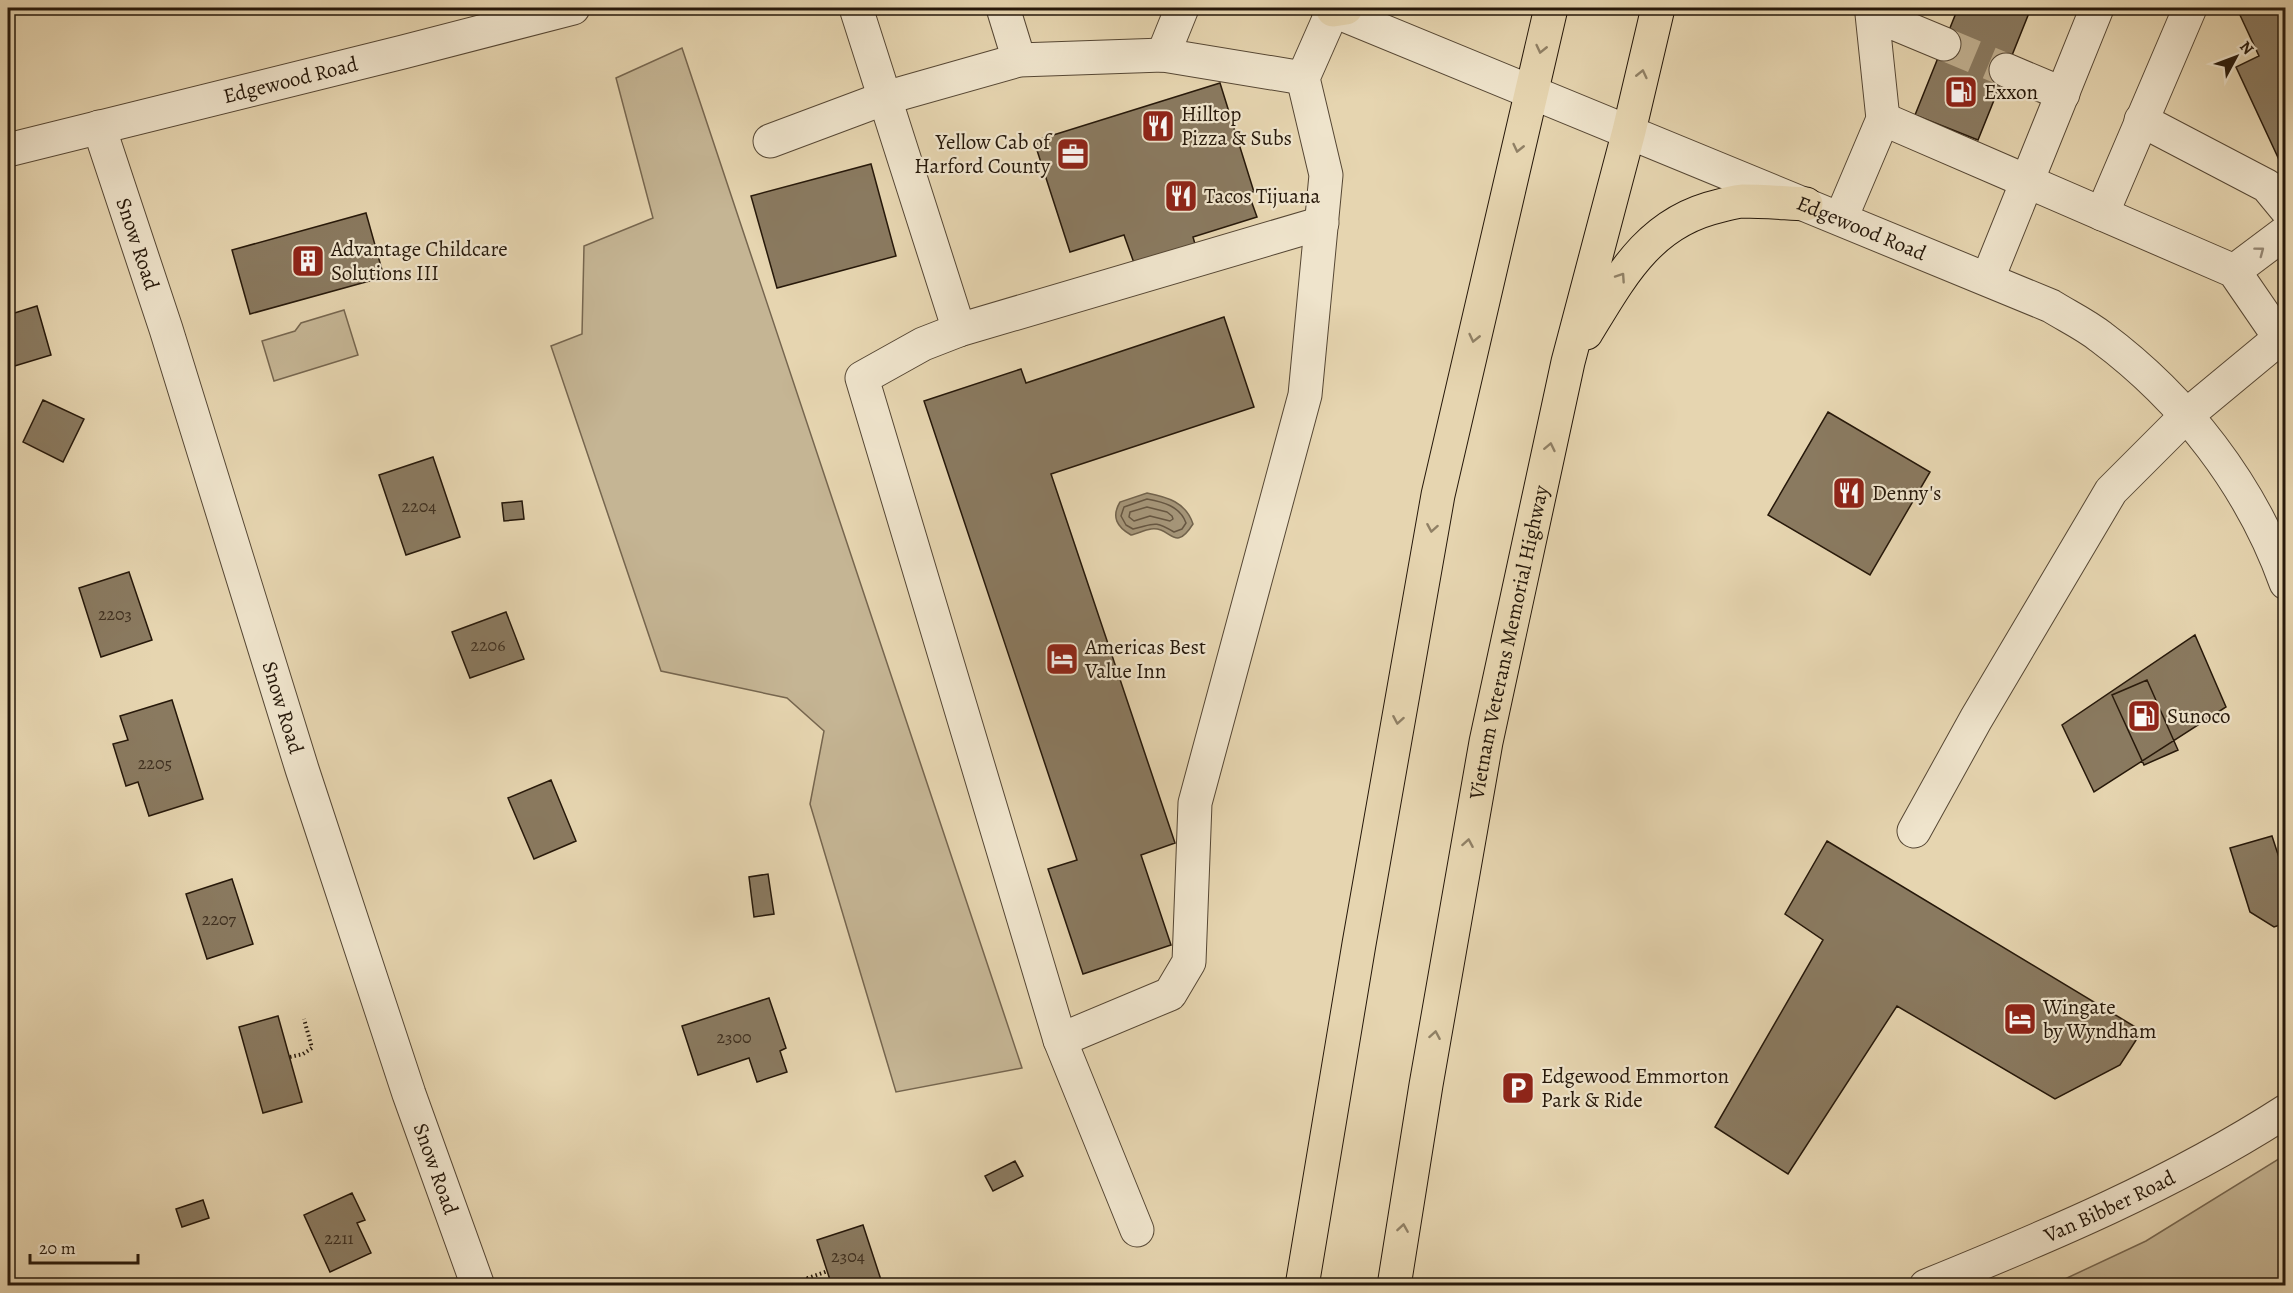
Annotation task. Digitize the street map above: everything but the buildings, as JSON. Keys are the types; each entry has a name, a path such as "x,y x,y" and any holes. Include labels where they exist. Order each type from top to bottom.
{"highway":[{"path":"1302,1286 1438,495 1551,8"},
{"name":"Vietnam Veterans Memorial Highway","path":"1394,1286 1426,1085 1486,742 1568,362 1629,131 1658,8"},
{"path":"1568,362 1624,272 1654,238 1678,221 1705,209 1739,201 1806,204"}],"street":[{"name":"Edgewood Road","path":"8,150 573,8"},
{"path":"856,8 959,330"},
{"path":"1004,8 1019,60"},
{"path":"1163,55 1182,8"},
{"name":"Edgewood Road","path":"1335,8 2051,306 2100,336 2144,372 2187,415 2220,457 2253,509 2286,583"},
{"path":"1060,1040 1170,994 1189,962 1195,803 1305,396 1326,175 1303,78 1335,8"},
{"path":"1988,278 2097,8"},
{"path":"2102,214 2190,8"},
{"path":"1873,11 1944,44"},
{"path":"1841,218 1883,118 1873,11"},
{"path":"770,141 885,98 1019,60 1163,55 1303,78"},
{"path":"2006,70 2062,94"},
{"path":"1883,118 2234,271 2283,336 2187,415 2111,491 1976,719 1914,831"},
{"path":"2141,120 2267,186 2286,209"},
{"name":"Snow Road","path":"99,127 166,329 302,769 409,1094 478,1286"},
{"path":"1137,1230 1060,1040 862,378 923,344 959,330 1322,223"},
{"path":"2234,271 2286,232"},
{"name":"Van Bibber Road","path":"1926,1286 2029,1244 2167,1179 2286,1111"}],"path":[{"path":"290,1057 312,1048 304,1019"},
{"path":"802,1286 808,1278 828,1272"}],"shaded area":[{"path":"682,48 1022,1068 896,1092 810,804 824,731 787,698 661,671 551,346 582,334 584,246 653,218 616,78"},
{"path":"344,310 358,355 274,381 262,341 295,331 301,323"},
{"path":"2285,1155 2285,1285 2052,1285 2146,1241"}],"water":[{"path":"1147,493 1162,496 1186,510 1193,524 1187,533 1177,538 1158,529 1131,535 1122,529 1116,517 1120,502"}],"tunnel":[{"path":"1944,44 2006,70"}],"place":[{"name":"Exxon","path":"1961,92"},
{"name":"Hilltop Pizza & Subs","path":"1158,126"},
{"name":"Yellow Cab of Harford County","path":"1073,154"},
{"name":"Tacos Tijuana","path":"1181,196"},
{"name":"Advantage Childcare Solutions III","path":"308,261"},
{"name":"Denny's","path":"1849,493"},
{"name":"Americas Best Value Inn","path":"1062,659"},
{"name":"Sunoco","path":"2144,716"},
{"name":"Wingate by Wyndham","path":"2020,1019"},
{"name":"Edgewood Emmorton Park & Ride","path":"1518,1088"}]}
